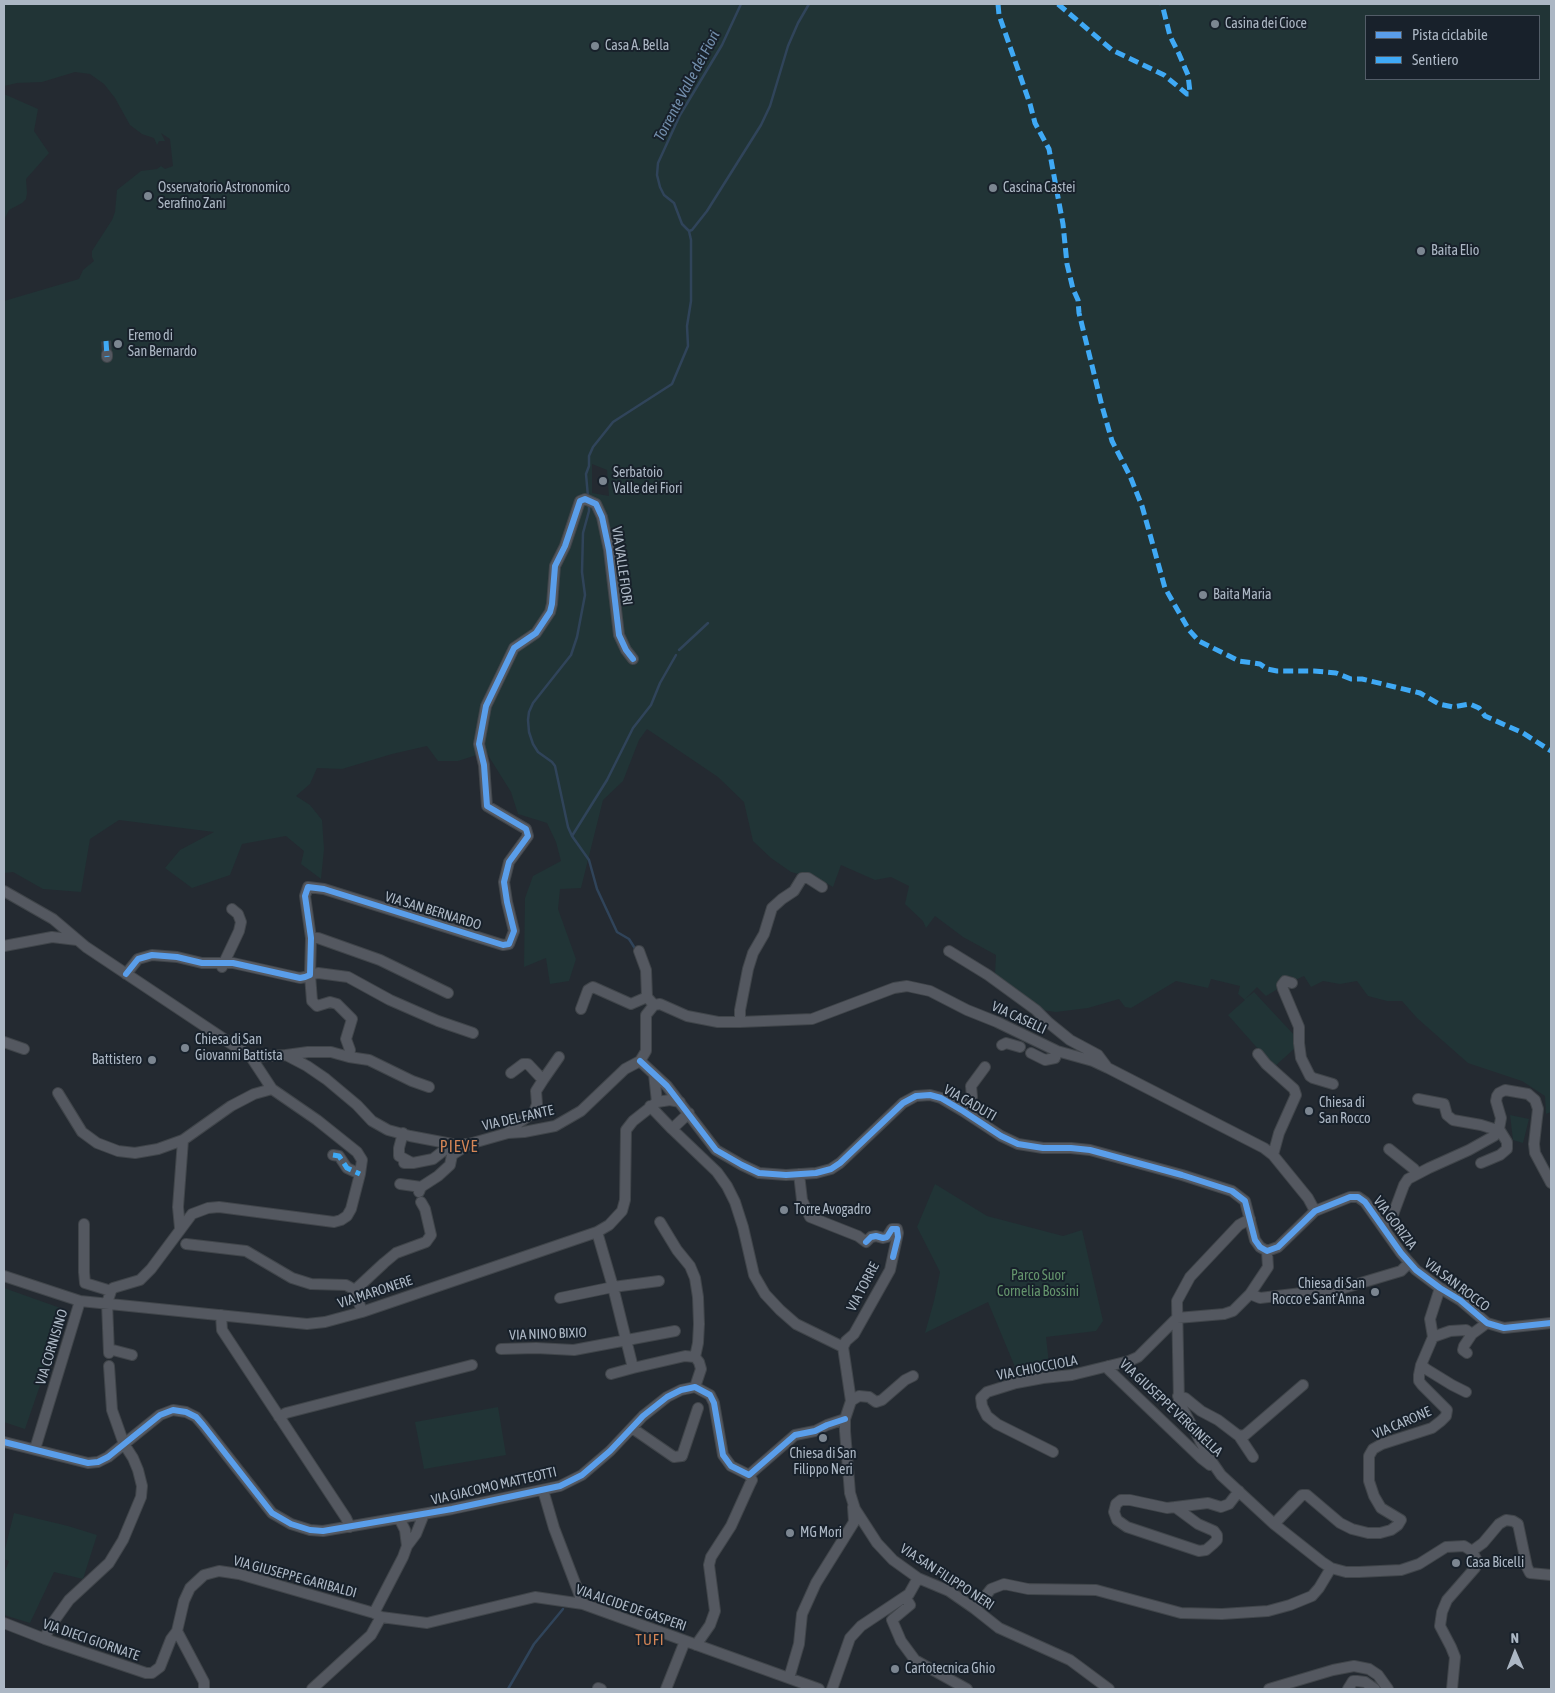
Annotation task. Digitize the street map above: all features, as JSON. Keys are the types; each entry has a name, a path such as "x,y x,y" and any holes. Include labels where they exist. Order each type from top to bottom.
{"street":[{"name":"VIA VALLE FIORI","path":"481,754 479,744 486,706 514,648 536,633 550,612 555,566 566,546 580,501 585,499 596,504 602,517 610,550 619,635 626,650 634,659"},
{"name":"VIA SAN BERNARDO","path":"349,1058 350,1050 346,1039 352,1018 337,1004 330,1002 317,1006 312,1001 310,975 311,938 305,896 308,887 324,889 503,946 509,944 514,931 506,902 504,882 509,862 528,836 526,829 488,806 484,765 481,754"},
{"path":"740,1022 740,1010 748,969 753,953 764,934 772,908 794,891 802,878 808,878 822,887"},
{"path":"8,893 53,919 78,940 126,974 251,1057 272,1089 317,1120 357,1152 362,1160 350,1210 347,1216 341,1220 334,1222 219,1207 208,1208 192,1214 151,1269 140,1280 113,1288 111,1291 107,1303 109,1351 132,1354"},
{"path":"222,967 239,931 241,922 238,914 232,909"},
{"path":"4,946 52,936 78,940"},
{"path":"311,938 318,938 380,960 448,994"},
{"path":"639,951 646,970 650,1001 646,1015 646,1051 640,1061 667,1086 680,1102"},
{"path":"949,951 988,975 1036,1010 1070,1040 1098,1055 1108,1068"},
{"path":"126,974 138,959 152,955 178,957 222,967 233,963 300,978 306,978 318,972 348,976 390,1000 438,1022 473,1032"},
{"path":"1292,983 1285,981 1282,985 1300,1028 1301,1058 1310,1076 1333,1084"},
{"name":"VIA CASELLI","path":"650,1001 687,1016 718,1022 740,1022 812,1019 894,988 907,986 930,991 1057,1051 1093,1061 1108,1068 1264,1148 1273,1155 1308,1198 1315,1211"},
{"path":"581,1009 588,990 593,987 631,1004 650,1001"},
{"path":"4,1042 24,1049"},
{"path":"1002,1045 1006,1043 1020,1048"},
{"path":"1031,1053 1045,1060 1055,1058 1057,1051"},
{"path":"251,1057 331,1052 349,1058 370,1060 412,1081 429,1087"},
{"path":"1258,1054 1266,1064 1294,1089 1296,1095 1279,1133 1273,1155"},
{"name":"VIA DEL FANTE","path":"286,1055 326,1079 357,1105 372,1121 388,1130 452,1144 469,1144 508,1133 555,1126 581,1111 624,1069 640,1061"},
{"path":"508,1133 510,1129 534,1112 537,1104 536,1091 559,1057"},
{"path":"511,1074 523,1064 528,1064 543,1080"},
{"path":"964,1111 972,1097 971,1086 984,1067"},
{"path":"654,1074 654,1104 672,1129 718,1172 727,1186 743,1227 754,1275 765,1294 796,1324 821,1338 843,1347 850,1396 869,1397 876,1402 882,1400 905,1380 913,1376"},
{"path":"58,1093 82,1132 97,1143 118,1151 135,1153 158,1149 183,1140 231,1106 254,1094 272,1089"},
{"path":"1383,1226 1391,1220 1408,1179 1416,1173 1469,1150 1494,1136 1498,1130 1501,1118 1496,1101 1497,1096 1505,1090 1528,1094 1535,1100 1538,1109 1534,1144 1535,1154 1551,1183"},
{"name":"VIA CADUTI","path":"680,1102 716,1150 759,1173 786,1175 816,1173 831,1169 840,1164 884,1119 903,1103 916,1096 941,1098 1001,1136 1018,1144 1043,1148 1090,1150 1182,1175 1232,1191 1245,1201 1250,1219"},
{"path":"1418,1098 1444,1104 1447,1115 1453,1120 1498,1130 1507,1142 1507,1148 1500,1155 1481,1163"},
{"path":"654,1104 670,1100 680,1102"},
{"name":"VIA MARONERE","path":"221,1316 307,1324 325,1322 362,1312 597,1232 609,1225 622,1212 625,1200 626,1130 633,1121 654,1104"},
{"path":"672,1129 689,1113"},
{"path":"403,1134 399,1156 408,1163 433,1159 452,1144"},
{"path":"180,1228 178,1207 183,1140"},
{"path":"420,1193 450,1165 452,1155 469,1144"},
{"path":"1389,1149 1414,1169 1416,1173"},
{"path":"334,1155 339,1156 347,1168 360,1174"},
{"name":"VIA TORRE","path":"799,1174 802,1200 810,1217 858,1236 866,1242 876,1236 887,1237 892,1229 897,1230 898,1237 890,1270 854,1334 846,1341 843,1347"},
{"path":"355,1290 396,1253 426,1242 431,1235 420,1193 400,1184"},
{"name":"VIA GORIZIA","path":"1267,1251 1278,1247 1315,1211 1350,1197 1358,1198 1365,1202 1409,1263"},
{"path":"1176,1318 1224,1314 1233,1311 1250,1294 1268,1267 1267,1251 1260,1248 1255,1240 1250,1219"},
{"name":"VIA GIUSEPPE VERGINELLA","path":"1250,1219 1239,1225 1190,1277 1177,1301 1179,1402 1217,1470 1274,1524 1331,1568 1346,1572 1401,1570 1419,1564 1446,1548 1464,1546 1472,1551"},
{"path":"660,1222 677,1250 690,1266 695,1278 699,1324 695,1356 701,1369 695,1387 710,1396 714,1403 723,1455 731,1466 749,1475 752,1480 731,1526 711,1557 709,1565 715,1611 710,1625 696,1645"},
{"path":"84,1224 85,1283 111,1291"},
{"path":"597,1232 633,1368"},
{"path":"186,1244 246,1251 292,1278 311,1284 346,1285 355,1290 362,1312"},
{"path":"1250,1294 1260,1298 1344,1288 1401,1271 1409,1263"},
{"name":"VIA SAN ROCCO","path":"1409,1263 1440,1288 1460,1300 1487,1323 1504,1328 1551,1323"},
{"path":"4,1276 80,1301"},
{"path":"560,1298 613,1287 659,1281"},
{"name":"VIA CARONE","path":"1274,1524 1302,1495 1307,1495 1340,1522 1352,1529 1368,1533 1380,1532 1391,1530 1398,1525 1401,1520 1381,1508 1374,1496 1369,1481 1369,1456 1373,1449 1382,1444 1432,1428 1446,1416 1447,1410 1419,1381 1422,1365 1433,1337 1430,1319 1440,1288"},
{"name":"VIA CORNISINO","path":"35,1449 80,1301 221,1316"},
{"path":"221,1316 222,1330 346,1518 350,1527"},
{"name":"VIA CHIOCCIOLA","path":"1053,1452 997,1424 987,1416 982,1406 982,1398 987,1392 1016,1383 1072,1375 1128,1362 1138,1357 1176,1318"},
{"path":"1467,1353 1463,1350 1464,1346 1472,1334 1487,1323"},
{"path":"1433,1337 1450,1331 1466,1330 1472,1334"},
{"name":"VIA NINO BIXIO","path":"501,1349 574,1350 675,1331"},
{"path":"611,1374 685,1356 695,1356"},
{"path":"279,1417 286,1413 472,1365"},
{"path":"1422,1365 1466,1392"},
{"path":"45,1640 50,1628 69,1600 110,1563 123,1540 141,1497 142,1486 138,1470 124,1444 112,1410 109,1366"},
{"name":"VIA GIUSEPPE VERGINELLA","path":"1108,1366 1201,1458 1217,1470"},
{"path":"1239,1436 1245,1435 1303,1385"},
{"name":"VIA GIACOMO MATTEOTTI","path":"4,1442 88,1463 98,1462 160,1415 173,1410 186,1412 196,1417 203,1424 272,1513 292,1524 310,1530 323,1531 424,1514 560,1486 582,1475 610,1451 643,1416 667,1397 681,1390 695,1387"},
{"name":"VIA SAN FILIPPO NERI","path":"850,1396 840,1420 845,1431 847,1468 852,1498 862,1522 885,1553 918,1578 949,1591 999,1628 1070,1660 1108,1689"},
{"path":"1178,1396 1185,1398 1239,1436 1253,1457"},
{"path":"632,1428 674,1458 682,1456 698,1408"},
{"path":"749,1475 795,1435 815,1431 840,1420"},
{"name":"VIA GIACOMO MATTEOTTI","path":"543,1490 554,1528 583,1604"},
{"path":"1175,1508 1198,1524 1214,1531 1217,1535 1217,1540 1206,1550 1199,1551 1127,1527 1117,1520 1114,1512 1116,1504 1121,1500 1130,1500 1160,1508 1175,1508 1181,1505 1208,1503 1221,1507 1229,1504 1239,1492"},
{"path":"789,1678 799,1644 802,1614 816,1583 854,1522 852,1498"},
{"path":"312,1689 371,1635 377,1615 406,1546 416,1534 424,1514"},
{"path":"399,1518 405,1530 406,1546"},
{"path":"1452,1689 1454,1657 1452,1646 1440,1626 1442,1612 1447,1600 1475,1568 1477,1561 1472,1551 1483,1543 1499,1524 1506,1520 1513,1521 1518,1524 1530,1573 1551,1575"},
{"path":"975,1609 990,1589 1004,1584 1028,1589 1096,1590 1181,1614 1268,1611 1290,1606 1312,1596 1331,1568"},
{"name":"VIA GIUSEPPE GARIBALDI","path":"177,1631 184,1601 190,1588 204,1575 219,1571 239,1574 377,1615"},
{"path":"832,1689 850,1638 861,1626 909,1594 918,1578"},
{"path":"905,1596 910,1605 892,1620 901,1641 915,1660 967,1689"},
{"name":"VIA ALCIDE DE GASPERI","path":"377,1615 427,1623 534,1597 583,1604 819,1689"},
{"name":"VIA DIECI GIORNATE","path":"4,1624 146,1674 152,1674 160,1667 171,1639 177,1631"},
{"path":"177,1631 204,1682 204,1689"},
{"path":"666,1689 686,1641"},
{"path":"1269,1689 1333,1670 1354,1666 1369,1669 1378,1675 1387,1689"},
{"path":"1348,1689 1353,1681 1357,1680 1365,1682 1375,1689"}],"green space":[{"path":"4,4 1551,4 1551,1112 1546,1114 1545,1096 1522,1081 1468,1063 1417,1018 1402,1001 1387,1001 1368,996 1357,981 1340,984 1323,981 1311,987 1304,976 1295,980 1291,976 1287,977 1281,987 1266,996 1257,987 1245,999 1254,992 1296,1037 1295,1048 1274,1067 1228,1015 1245,1000 1238,994 1240,986 1211,979 1208,988 1176,981 1131,1008 1125,1007 1119,999 1088,1008 1056,1012 1042,1010 995,974 996,955 963,937 935,916 926,928 923,921 905,904 909,886 891,877 875,880 841,865 833,887 821,880 791,872 771,858 753,841 744,802 718,777 647,729 639,740 623,781 603,800 581,888 560,889 558,909 576,959 569,981 550,984 546,958 524,967 525,898 533,876 561,861 556,842 547,823 518,814 511,792 486,752 458,761 438,761 427,746 342,769 317,768 310,784 296,796 310,805 322,820 324,849 321,879 301,864 304,851 286,836 242,844 230,875 192,888 165,868 180,850 214,832 119,820 90,839 81,892 43,889 13,872 4,873 4,301 79,279 83,270 94,261 92,251 112,220 115,212 117,190 141,171 157,169 161,166 165,169 173,166 170,139 161,133 165,141 159,141 157,145 154,138 142,134 130,125 115,98 104,84 90,74 75,72 42,82 17,83 4,86","holes":["592,464 607,470 609,496 592,493"]},
{"path":"4,94 38,109 34,131 49,153 26,179 26,199 9,210 4,220"},
{"path":"1510,1115 1529,1119 1523,1143 1513,1140"},
{"name":"Parco Suor Cornelia Bossini","path":"935,1184 987,1216 1063,1236 1082,1230 1103,1321 1096,1331 1046,1337 1050,1373 1020,1379 988,1302 925,1333 940,1272 917,1227"},
{"path":"4,1288 66,1310 25,1429 4,1422"},
{"path":"498,1407 506,1455 424,1469 415,1422"},
{"path":"14,1513 97,1535 83,1579 54,1572 30,1623 4,1615 4,1574 9,1561 4,1559 4,1553"}],"waterway":[{"name":"Torrente Valle dei Fiori","path":"588,497 586,474 589,466 589,456 593,447 613,422 672,384 688,346 687,326 691,301 691,240 689,231 682,224 674,203 664,195 660,187 657,175 658,163 680,115 722,45 741,4"},
{"path":"689,231 692,230 707,211 761,125 770,106 788,46 809,4"},
{"name":"Torrente Valle dei Fiori","path":"589,505 583,533 582,572 585,595 577,637 571,655 533,703 529,712 529,732 538,752 555,766 568,827 589,860 597,889 617,932 629,939 636,950"},
{"path":"679,650 708,623"},
{"path":"572,836 607,780 633,728 651,705 660,683 676,655"},
{"path":"508,1689 534,1644 563,1609"}],"tunnel":[{"path":"106,341 107,354"}],"marked path":[{"path":"998,4 999,15 1035,123 1049,149 1063,224 1067,264 1073,289 1078,300 1079,313 1112,441 1130,476 1142,506 1165,588 1189,630 1199,641 1239,661 1260,664 1267,669 1336,673 1351,679 1362,679 1420,693 1439,704 1453,707 1470,704 1479,708 1485,716 1523,733 1551,751"},
{"path":"1058,4 1112,50 1164,75 1189,94 1188,75 1170,36 1162,4"},
{"path":"106,341 107,357"},
{"path":"333,1155 339,1156 347,1168 360,1174"}],"cycle path":[{"path":"126,974 138,959 152,955 177,957 202,963 233,963 300,978 310,975 311,938 305,896 308,887 324,889 503,945 509,944 514,931 504,882 509,862 528,836 526,829 487,806 484,765 479,744 486,706 514,648 536,633 550,612 555,566 565,546 580,501 585,499 596,504 602,517 609,550 619,635 626,650 633,659"},
{"path":"640,1061 667,1086 716,1150 759,1173 786,1175 816,1173 831,1169 840,1163 903,1103 916,1096 930,1095 941,1098 1001,1136 1018,1144 1043,1148 1090,1150 1182,1175 1232,1191 1245,1201 1255,1240 1260,1247 1267,1251 1278,1247 1315,1211 1350,1197 1358,1197 1365,1202 1401,1253 1416,1270 1460,1300 1487,1323 1504,1328 1551,1323"},
{"path":"866,1242 871,1237 887,1237 892,1229 897,1229 898,1237 893,1257"},
{"path":"4,1442 88,1463 98,1462 108,1457 160,1415 173,1410 186,1412 196,1417 203,1425 272,1513 291,1524 310,1530 323,1531 452,1509 560,1486 582,1475 610,1451 643,1416 667,1397 681,1390 695,1387 710,1395 714,1403 723,1455 731,1466 749,1475 795,1435 815,1431 845,1419"}],"place":[{"name":"Casina dei Cioce","path":"1215,24"},
{"name":"Casa A. Bella","path":"595,46"},
{"name":"Cascina Castei","path":"993,188"},
{"name":"Osservatorio Astronomico Serafino Zani","path":"148,196"},
{"name":"Baita Elio","path":"1421,251"},
{"name":"Eremo di San Bernardo","path":"118,344"},
{"name":"Serbatoio Valle dei Fiori","path":"603,481"},
{"name":"Baita Maria","path":"1203,595"},
{"name":"Chiesa di San Giovanni Battista","path":"185,1048"},
{"name":"Battistero","path":"152,1060"},
{"name":"Chiesa di San Rocco","path":"1309,1111"},
{"name":"Torre Avogadro","path":"784,1210"},
{"name":"Chiesa di San Rocco e Sant'Anna","path":"1375,1292"},
{"name":"Chiesa di San Filippo Neri","path":"823,1438"},
{"name":"MG Mori","path":"790,1533"},
{"name":"Casa Bicelli","path":"1456,1563"},
{"name":"Cartotecnica Ghio","path":"895,1669"}],"district":[{"name":"PIEVE","path":"459,1147"},
{"name":"TUFI","path":"650,1640"}]}
